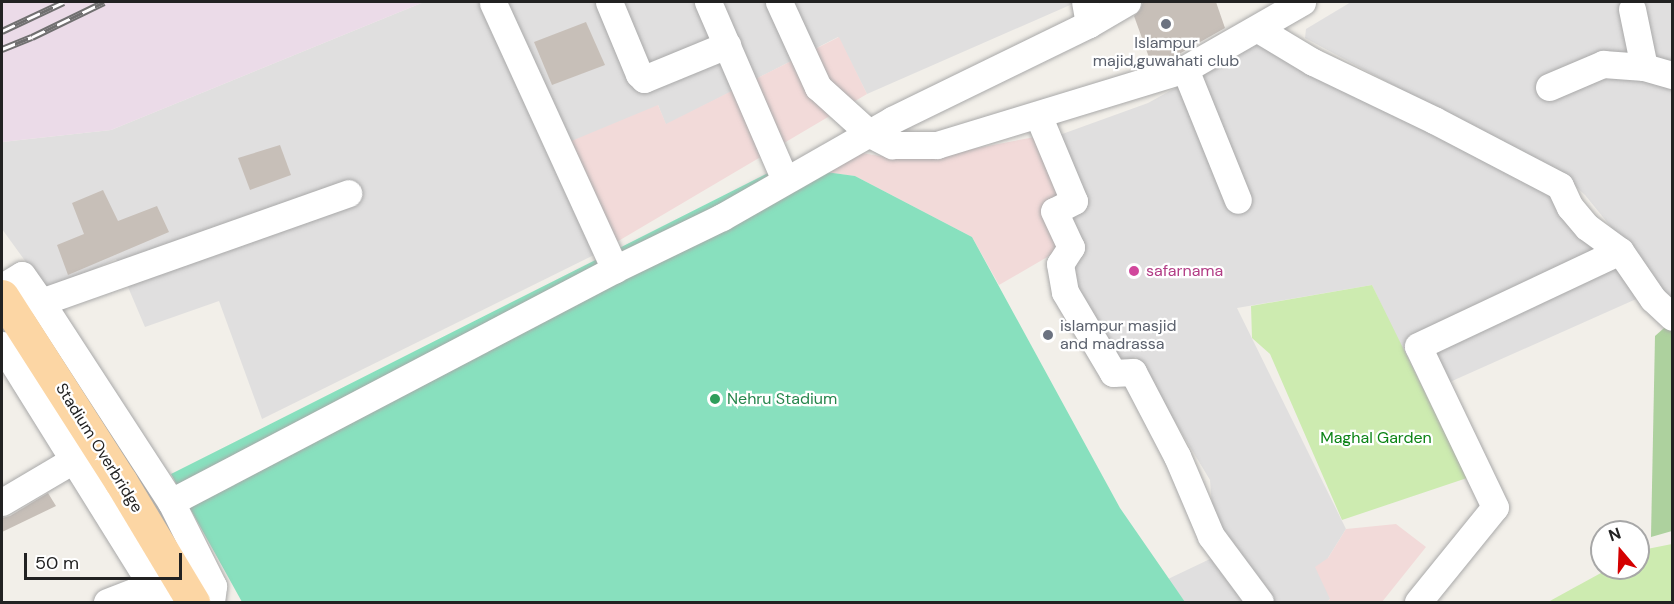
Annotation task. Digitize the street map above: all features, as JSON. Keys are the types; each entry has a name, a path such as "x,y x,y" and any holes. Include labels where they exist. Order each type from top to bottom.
{"main road":[{"name":"Stadium Overbridge","path":"2,296 172,594"}],"street":[{"path":"609,2 639,74 644,79 727,45"},
{"path":"708,2 786,180"},
{"path":"779,2 818,87 870,134 892,145 937,145 1185,69 1302,2"},
{"path":"171,502 615,269 722,217 1087,13 1127,2"},
{"path":"493,3 615,269"},
{"path":"1632,9 1644,67"},
{"path":"1258,29 1313,62 1434,120 1560,186 1570,207 1587,227 1620,251 1653,299 1672,317"},
{"path":"1550,87 1603,64 1644,67 1672,75"},
{"path":"1185,69 1239,200"},
{"path":"1038,115 1074,201 1054,211 1071,247 1060,264 1065,292 1113,373 1133,372 1177,456 1211,536 1260,603"},
{"path":"41,302 348,193"},
{"path":"1418,603 1495,507 1418,346 1620,251"},
{"path":"2,287 22,275 41,302 171,502 213,586 211,603"},
{"path":"2,345 73,460 172,594 107,603"},
{"path":"2,502 73,460"}],"shaded area":[{"path":"2,2 424,2 111,130 2,142"},
{"path":"424,2 1077,2 867,94 838,37 666,125 658,105 598,253 262,419 219,301 145,327 116,259 55,287 44,287 2,229 2,142 111,130"},
{"path":"1351,2 1672,2 1672,302 1585,195 1557,169 1522,154 1305,38 1306,29"},
{"path":"839,37 867,94 598,253 557,147 658,105 666,124"},
{"path":"1257,43 1550,189 1643,296 1423,394 1372,285 1237,308 1346,529 1328,558 1330,599 1327,602 1185,602 1168,579 1229,550 1213,520 1210,480 1136,357 1119,363 1073,285 1054,137 1148,103"},
{"path":"1040,136 1065,194 1061,249 999,285 972,237 855,176 824,172 856,152 880,156 940,155"},
{"path":"1396,524 1426,547 1382,602 1327,602 1330,599 1315,567 1328,558 1346,529"}],"green space":[{"name":"Nehru Stadium","path":"782,166 855,176 972,237 1120,508 1185,602 242,602 171,474"},
{"name":"Maghal Garden","path":"1372,285 1467,478 1342,520 1270,354 1252,338 1251,306"},
{"path":"1672,321 1672,531 1651,537 1655,336"},
{"path":"1672,544 1672,602 1548,602 1590,579 1650,580 1650,548"}],"building":[{"path":"1143,2 1216,2 1225,28 1179,54 1151,63 1134,16 1140,10"},
{"path":"586,22 605,65 552,85 534,42"},
{"path":"280,145 291,175 250,190 238,158"},
{"path":"103,190 118,221 157,206 169,232 68,275 57,245 84,234 72,203"},
{"path":"48,493 56,506 2,532 2,518 10,516"}],"railway":[{"path":"2,31 64,2"},
{"path":"2,49 104,2"}],"place":[{"name":"Islampur majid,guwahati club","path":"1166,24"},
{"name":"safarnama","path":"1134,271"},
{"name":"islampur masjid and madrassa","path":"1048,335"},
{"name":"Nehru Stadium","path":"715,399"}]}
